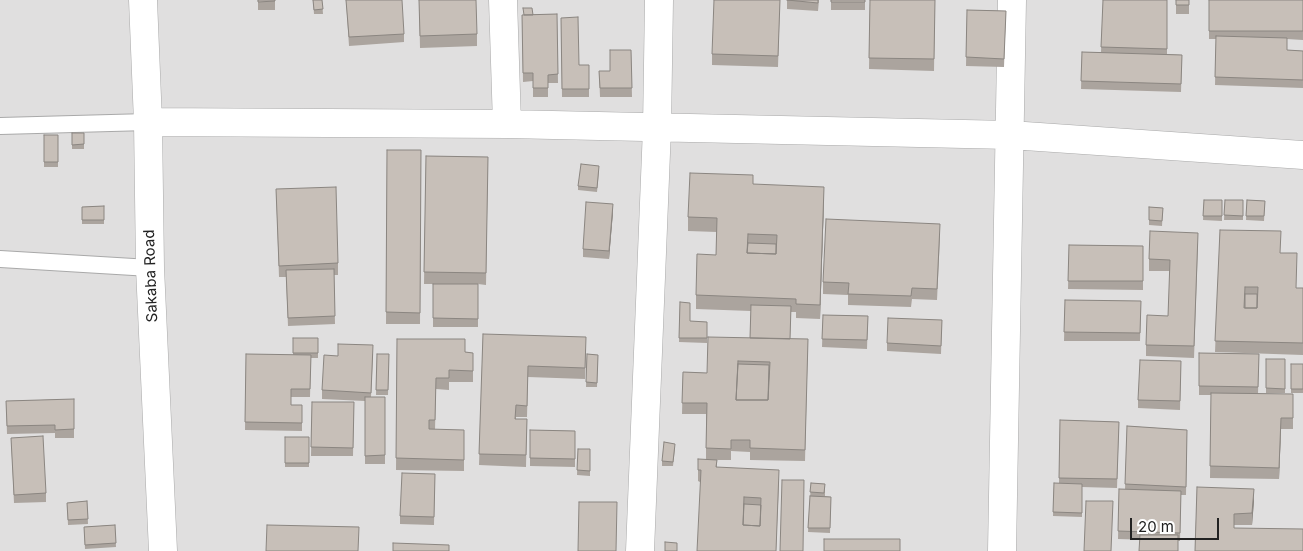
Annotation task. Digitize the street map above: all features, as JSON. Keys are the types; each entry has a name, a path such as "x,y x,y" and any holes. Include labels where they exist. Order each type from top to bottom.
{"street":[{"name":"Sakaba Road","path":"143,0 148,122 150,268 164,551"},
{"path":"503,0 507,124"},
{"path":"640,551 657,128 659,0"},
{"path":"1002,551 1012,0"},
{"path":"148,122 507,124 1010,135 1303,155"}],"lane":[{"path":"0,126 148,122"},
{"path":"0,258 150,268"}],"shaded area":[{"path":"0,0 1303,0 1303,551 0,551"}],"building":[{"path":"258,0 275,0 275,1 258,2"},
{"path":"313,0 322,0 323,9 314,10"},
{"path":"346,0 402,0 404,34 349,37"},
{"path":"419,0 476,0 477,34 420,36"},
{"path":"714,0 780,0 778,56 712,54"},
{"path":"787,0 818,0 818,3"},
{"path":"831,0 865,0 865,2 831,2"},
{"path":"870,0 935,0 934,59 869,58"},
{"path":"1103,0 1167,0 1167,49 1101,47"},
{"path":"1176,0 1189,0 1189,5 1176,5"},
{"path":"1209,0 1303,0 1303,31 1209,31"},
{"path":"523,8 532,8 533,15 524,15"},
{"path":"967,10 1006,11 1004,59 966,57"},
{"path":"557,14 558,74 548,75 548,88 533,88 533,73 523,73 522,15"},
{"path":"578,17 579,65 589,65 589,89 562,89 561,18"},
{"path":"1216,36 1287,38 1287,50 1303,51 1303,80 1215,77"},
{"path":"610,50 631,50 632,88 600,88 599,71 610,71"},
{"path":"1082,52 1182,55 1181,84 1081,81"},
{"path":"72,133 84,133 84,144 72,145"},
{"path":"44,135 58,135 58,162 44,162"},
{"path":"387,150 421,150 420,313 386,312"},
{"path":"426,156 488,157 486,273 424,272"},
{"path":"581,164 599,166 597,188 578,186"},
{"path":"690,173 753,175 753,184 824,187 820,305 796,304 796,299 696,295 697,254 716,255 717,218 688,217","holes":["748,234 777,235 776,254 747,253"]},
{"path":"336,187 338,263 279,266 276,189"},
{"path":"1204,200 1222,200 1222,216 1203,216"},
{"path":"1225,200 1243,200 1243,216 1224,215"},
{"path":"1247,200 1265,201 1264,216 1246,216"},
{"path":"586,202 613,204 609,251 583,249"},
{"path":"104,206 104,220 82,220 82,207"},
{"path":"1149,207 1163,208 1162,221 1149,220"},
{"path":"826,219 940,224 937,289 912,288 911,296 848,294 849,283 823,282"},
{"path":"1220,230 1281,231 1280,253 1297,253 1296,288 1303,288 1303,343 1215,341","holes":["1245,287 1258,287 1257,308 1244,308"]},
{"path":"1150,231 1198,233 1194,346 1146,345 1147,315 1168,316 1170,260 1149,259"},
{"path":"748,243 776,244 776,254 747,253"},
{"path":"1069,245 1143,246 1143,281 1068,281"},
{"path":"334,269 335,316 288,318 286,270"},
{"path":"433,284 478,284 478,319 433,318"},
{"path":"1245,294 1257,294 1257,308 1245,308"},
{"path":"1065,300 1141,301 1140,333 1064,332"},
{"path":"680,302 690,303 690,321 707,322 707,338 679,338"},
{"path":"751,305 791,306 790,339 750,338"},
{"path":"823,315 868,316 867,340 822,339"},
{"path":"888,318 942,320 941,346 887,343"},
{"path":"483,334 586,337 585,368 528,366 527,406 516,405 515,419 527,419 526,455 479,454"},
{"path":"708,337 808,339 805,450 750,448 750,440 731,440 731,449 706,448 707,403 682,403 683,372 707,373","holes":["738,361 770,362 768,400 736,400"]},
{"path":"293,338 318,338 318,353 293,353"},
{"path":"397,339 465,339 465,352 473,353 473,371 449,370 449,378 436,378 435,420 429,420 429,429 464,430 464,460 396,458"},
{"path":"338,344 373,345 371,393 322,390 324,355 338,356"},
{"path":"1199,353 1259,354 1258,387 1199,386"},
{"path":"246,354 311,355 310,389 291,389 291,405 302,405 302,423 245,422"},
{"path":"377,354 389,354 388,390 376,390"},
{"path":"587,354 598,355 597,383 586,382"},
{"path":"1266,359 1285,359 1285,389 1266,388"},
{"path":"1140,360 1181,361 1180,401 1138,400"},
{"path":"738,364 769,365 768,400 736,400"},
{"path":"1291,364 1303,364 1303,389 1291,389"},
{"path":"1211,393 1293,394 1293,418 1281,418 1279,468 1210,466"},
{"path":"365,397 385,397 385,455 365,456"},
{"path":"74,399 74,429 55,430 55,425 7,426 6,401"},
{"path":"312,402 354,402 353,448 311,447"},
{"path":"1060,420 1119,422 1117,479 1059,478"},
{"path":"1127,426 1187,430 1186,487 1125,484"},
{"path":"530,430 575,431 575,459 530,458"},
{"path":"43,436 46,493 14,495 11,438"},
{"path":"285,437 309,437 309,463 285,463"},
{"path":"664,442 675,444 673,462 662,461"},
{"path":"578,449 590,449 590,471 577,470"},
{"path":"698,459 717,460 716,467 779,470 776,551 697,551 701,470 698,470","holes":["744,497 761,498 760,526 743,525"]},
{"path":"402,473 435,474 434,517 400,516"},
{"path":"782,480 804,480 803,551 780,551"},
{"path":"811,483 825,484 824,493 810,492"},
{"path":"1054,483 1082,484 1082,513 1053,512"},
{"path":"1197,487 1254,489 1252,513 1234,514 1234,528 1303,529 1303,551 1195,551"},
{"path":"1119,489 1181,491 1180,533 1118,531"},
{"path":"810,496 831,497 830,528 808,528"},
{"path":"87,501 88,519 68,520 67,503"},
{"path":"1086,501 1113,501 1111,551 1084,551"},
{"path":"579,502 617,502 616,551 578,551"},
{"path":"744,504 761,505 760,526 743,525"},
{"path":"115,525 116,543 85,545 84,527"},
{"path":"267,525 359,527 358,551 266,551"},
{"path":"1140,535 1178,535 1178,551 1139,551"},
{"path":"824,539 900,539 900,551 824,551"},
{"path":"665,542 677,543 677,551 665,551"},
{"path":"393,543 449,545 449,551 393,551"}]}
